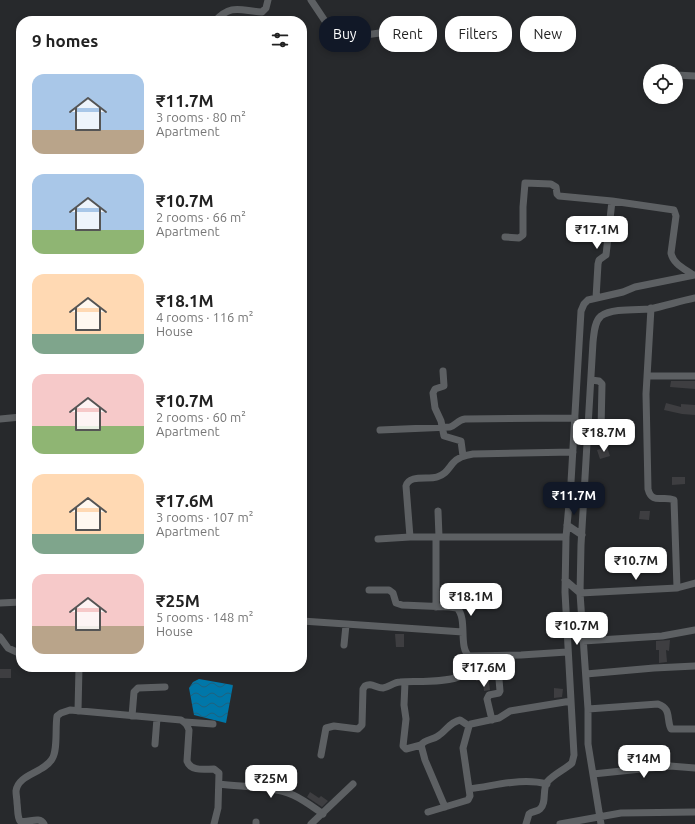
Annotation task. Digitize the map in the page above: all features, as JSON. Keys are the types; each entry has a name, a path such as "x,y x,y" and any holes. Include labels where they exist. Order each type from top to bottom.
{"street":[{"path":"222,16 231,9 236,8 262,12 266,8 268,0"},
{"path":"311,0 329,27 343,36 352,37 379,33"},
{"path":"683,75 695,76"},
{"path":"505,237 519,238 523,235 525,183 551,184 556,187 557,194 559,196 612,201 674,210 676,216 671,254 672,258 694,275"},
{"path":"596,298 598,264 606,255 612,201"},
{"path":"526,824 529,814 541,808 547,784 555,775 569,766 574,760 567,652 565,580 566,537 573,452 580,317 584,304 588,300 623,292 634,287 694,275"},
{"path":"600,821 588,744 588,709 580,593 590,380 595,327 601,316 613,312 651,308 695,298"},
{"path":"651,308 646,394 648,489 650,496 653,498 670,498 674,500 677,588"},
{"path":"443,372 444,386 435,389 433,393 435,408 440,417 445,437 461,441 463,456"},
{"path":"648,376 695,376"},
{"path":"590,380 599,381 602,384 601,430"},
{"path":"0,419 16,418"},
{"path":"380,430 450,427 465,419 575,418"},
{"path":"410,537 406,483 414,478 429,479 443,475 454,462 463,456 473,454 573,452"},
{"path":"436,606 438,510"},
{"path":"567,525 582,535"},
{"path":"378,539 410,537 566,537"},
{"path":"565,580 580,593 677,588 695,583"},
{"path":"321,755 326,728 331,726 358,729 362,725 363,689 365,686 370,684 384,687 396,683 450,679 459,677 466,670 467,654 461,614 457,608 402,605 396,603 393,594 389,590 369,590"},
{"path":"0,603 16,602"},
{"path":"307,622 463,632"},
{"path":"344,645 346,625"},
{"path":"583,641 662,636 695,630"},
{"path":"0,637 8,648 16,652"},
{"path":"467,654 469,656 497,656 567,652"},
{"path":"492,720 487,699 489,695 499,693 500,691 497,656"},
{"path":"586,674 695,666"},
{"path":"78,711 79,672"},
{"path":"405,682 404,705 406,719 403,746 406,749 421,745 423,742 439,736 455,721 460,720 468,726"},
{"path":"132,716 134,692 138,688 166,687"},
{"path":"468,726 502,717 510,711 571,701"},
{"path":"588,709 658,704 664,706 666,709 671,729 695,729"},
{"path":"44,824 40,820 23,823 20,821 18,816 16,791 22,781 45,766 53,758 57,716 65,711 213,724"},
{"path":"155,744 158,718"},
{"path":"185,722 189,730 187,761 189,765 196,769 214,769 219,773 218,808 214,824"},
{"path":"428,812 468,800 470,796 463,748 468,726"},
{"path":"421,745 425,760 445,808"},
{"path":"592,774 670,766 695,768"},
{"path":"469,789 526,781 535,781 547,784"},
{"path":"219,784 274,790 286,793 297,797 323,814"},
{"path":"311,824 353,784"},
{"path":"560,824 600,821 622,813 695,812"}],"water":[{"path":"199,679 233,685 226,723 194,715 189,688 193,682"}],"building":[{"path":"671,381 695,381 695,389 670,387"},
{"path":"666,403 681,407 681,404 695,405 695,415 664,410"},
{"path":"607,447 610,456 600,459 597,450"},
{"path":"672,477 685,477 685,484 672,485"},
{"path":"640,511 650,511 649,520 639,519"},
{"path":"395,634 404,634 404,647 396,647"},
{"path":"670,640 669,651 666,650 667,662 659,663 659,650 656,650 656,641"},
{"path":"0,669 11,669 11,678 0,678"},
{"path":"493,669 494,676 488,676 490,690 484,691 483,680 476,681 475,673"},
{"path":"554,688 563,689 562,697 554,698"},
{"path":"633,747 639,747 639,764 618,765 617,754 633,752"},
{"path":"310,792 319,798 321,796 328,801 322,807 307,797"}]}
